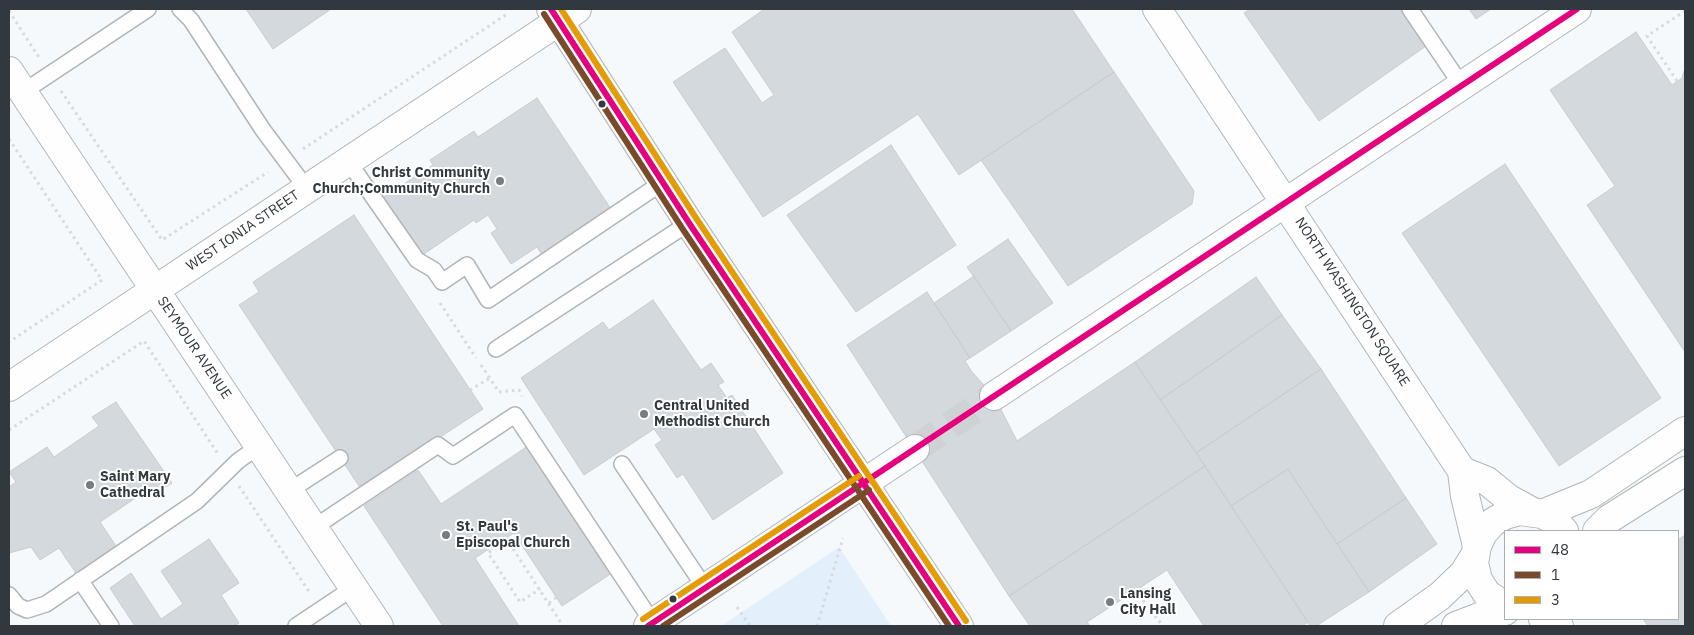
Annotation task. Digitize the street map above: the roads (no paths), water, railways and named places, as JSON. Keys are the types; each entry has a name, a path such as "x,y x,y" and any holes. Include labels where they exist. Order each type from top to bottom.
{"street":[{"name":"NORTH WASHINGTON SQUARE","path":"1157,9 1462,471"},
{"path":"994,396 1577,9"},
{"path":"562,13 689,223 959,626"},
{"name":"WEST IONIA STREET","path":"9,387 307,189 562,13"},
{"name":"SEYMOUR AVENUE","path":"16,81 379,626"},
{"path":"1398,626 1440,596 1464,573 1483,533 1493,522 1512,513 1537,513 1592,494 1685,430"},
{"path":"651,624 914,449"},
{"path":"1504,605 1487,594 1478,580 1474,563 1476,550 1462,471 1487,481 1509,499 1554,521 1563,530"},
{"path":"1598,530 1609,520 1685,471"},
{"path":"1456,626 1492,612 1504,611"},
{"path":"1545,620 1559,626"}],"lane":[{"path":"16,81 50,74 148,9"},
{"path":"180,9 191,20 263,130 307,189"},
{"path":"1410,9 1462,86"},
{"path":"348,161 417,260 434,270 442,282 466,266 488,300 663,182"},
{"path":"496,349 689,223"},
{"path":"313,528 438,445 453,456 515,415 651,624"},
{"path":"9,595 18,606 27,610 36,608 197,501 238,461 259,446"},
{"path":"289,491 340,458"},
{"path":"622,464 705,588"},
{"path":"80,580 111,626"},
{"path":"296,626 353,588"}],"tunnel":[{"path":"915,449 994,396"}],"place":[{"name":"Christ Community Church;Community Church","path":"500,181"},
{"name":"Central United Methodist Church","path":"644,414"},
{"name":"Saint Mary Cathedral","path":"90,485"},
{"name":"St. Paul's Episcopal Church","path":"446,535"},
{"name":"Lansing City Hall","path":"1110,602"}]}
